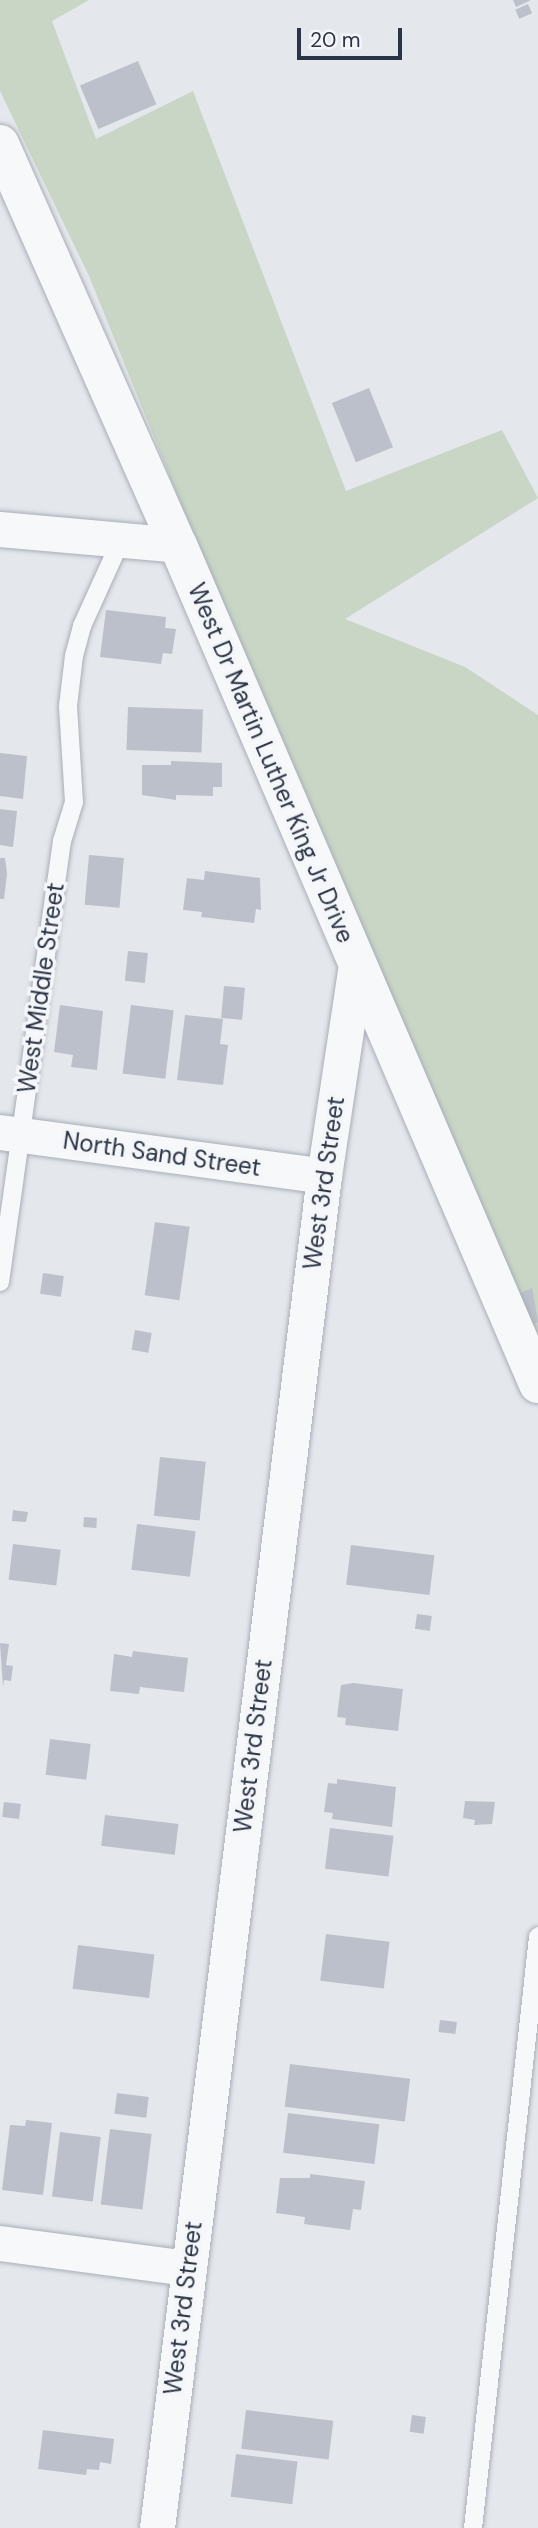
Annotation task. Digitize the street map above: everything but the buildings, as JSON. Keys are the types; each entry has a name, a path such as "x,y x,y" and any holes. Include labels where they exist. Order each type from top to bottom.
{"street":[{"name":"West Dr Martin Luther King Jr Drive","path":"0,144 178,545 538,1384"},
{"path":"0,529 178,545"},
{"name":"West 3rd Street","path":"158,2528 187,2269 324,1176 356,964"},
{"name":"North Sand Street","path":"10,1133 324,1176"},
{"path":"0,2243 187,2269"}],"lane":[{"name":"West Middle Street","path":"0,1282 10,1133 62,841 74,802 68,706 74,656 82,626 121,540"},
{"path":"473,2528 538,1937"}],"green space":[{"path":"0,0 89,0 52,21 96,139 193,91 346,491 502,430 538,498 345,619 465,667 538,715 538,1360 471,1224 89,276 0,91"}]}
